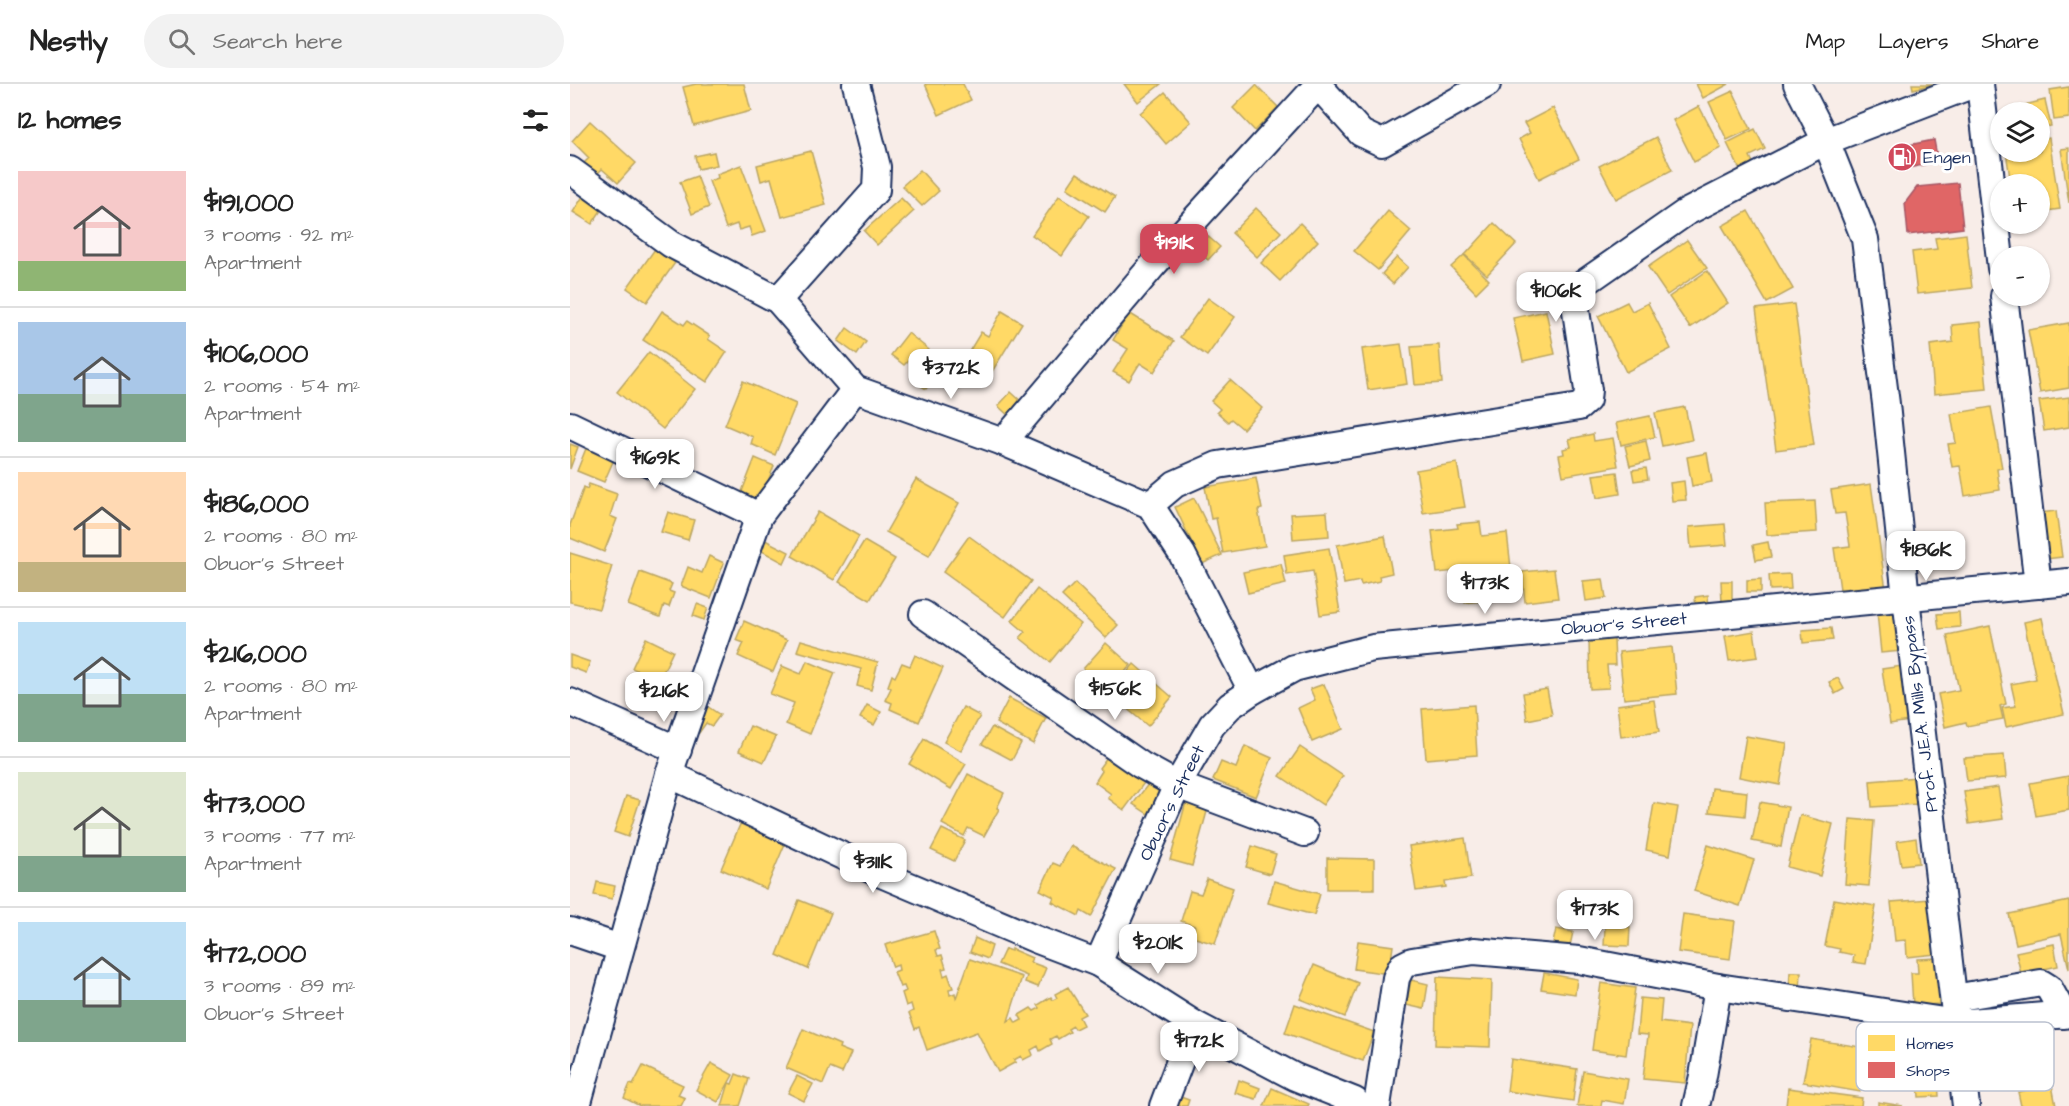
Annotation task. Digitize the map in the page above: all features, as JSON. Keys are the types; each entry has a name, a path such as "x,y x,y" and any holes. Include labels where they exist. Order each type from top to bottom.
{"street":[{"path":"778,300 876,190 877,167 856,84"},
{"path":"1003,442 1154,264 1318,84 1361,133 1382,143 1487,84"},
{"name":"Prof. J.E.A. Mills Bypass","path":"1797,84 1826,141 1865,238 1957,1022"},
{"path":"1150,505 1176,483 1218,465 1579,407 1587,400 1588,390 1573,291 1684,213 1826,141 1974,84"},
{"path":"1980,84 1998,246"},
{"path":"570,170 671,244 778,300 855,389 1003,442 1150,505 1182,554 1252,691"},
{"path":"2005,306 2038,585"},
{"path":"577,1106 669,774 759,516 855,389"},
{"path":"570,425 759,516"},
{"name":"Obuor’s Street","path":"1098,963 1177,785 1212,725 1230,706 1294,668 1373,648 2069,582"},
{"path":"923,614 1141,765 1177,785 1305,833"},
{"path":"570,702 678,750"},
{"path":"669,774 872,870 1098,963 1194,1024 1295,1077 1355,1101 1358,1106"},
{"path":"570,931 620,948"},
{"path":"1377,1106 1396,978 1402,966 1412,961 1474,951 1579,960 1718,987 1956,1010 2066,1014"},
{"path":"1956,1010 2041,983 2049,988 2066,1014"},
{"path":"1696,1106 1718,987"},
{"path":"1163,1106 1194,1024"},
{"name":"Prof. J.E.A. Mills Bypass","path":"1964,1091 1966,1106"}],"building: Homes":[{"path":"696,84 744,84 751,111 694,126 683,87"},
{"path":"925,84 963,84 971,100 939,115"},
{"path":"1124,84 1161,84 1138,102"},
{"path":"1696,84 1729,84 1703,98"},
{"path":"1912,84 1935,84 1913,89"},
{"path":"1256,85 1278,107 1255,131 1233,108"},
{"path":"2069,87 2069,118 2054,120 2050,90"},
{"path":"1733,91 1751,129 1727,140 1709,102"},
{"path":"1165,92 1191,122 1166,144 1140,113"},
{"path":"1699,106 1721,148 1694,162 1673,120"},
{"path":"1553,108 1579,159 1539,179 1519,139 1530,133 1524,123"},
{"path":"590,121 636,163 618,183 602,169 594,177 582,165 589,158 572,141"},
{"path":"1755,129 1765,149 1750,156 1756,170 1743,176 1727,143"},
{"path":"1656,137 1672,170 1616,199 1599,166"},
{"path":"2050,144 2060,209 2050,210 2050,174 2009,174 2008,162 2050,162"},
{"path":"2069,148 2069,203 2061,149"},
{"path":"811,151 826,205 782,217 771,178 761,181 757,165"},
{"path":"714,152 717,165 698,169 695,156"},
{"path":"741,165 766,231 752,236 749,227 739,230 737,224 726,228 709,181 718,178 717,174"},
{"path":"920,170 939,191 922,206 902,186"},
{"path":"1077,173 1115,197 1105,212 1067,188"},
{"path":"697,176 709,207 692,214 680,182"},
{"path":"585,193 604,206 592,224 573,212"},
{"path":"1059,196 1089,216 1062,256 1032,235"},
{"path":"901,198 914,211 877,245 864,231"},
{"path":"1256,208 1281,232 1257,257 1232,233"},
{"path":"1388,211 1411,231 1378,270 1354,251"},
{"path":"1748,211 1793,289 1767,303 1722,226"},
{"path":"1300,223 1318,241 1280,281 1261,263"},
{"path":"1494,223 1516,244 1487,275 1465,255"},
{"path":"1203,232 1220,247 1208,260 1191,245"},
{"path":"1966,234 1972,288 1917,294 1912,252 1937,249 1935,238"},
{"path":"1687,240 1707,268 1667,295 1648,267"},
{"path":"655,249 675,263 647,302 627,288"},
{"path":"1464,255 1489,280 1476,293 1451,267"},
{"path":"1397,257 1408,267 1393,284 1382,274"},
{"path":"1707,271 1728,303 1690,328 1669,297"},
{"path":"1208,298 1235,317 1207,356 1180,337"},
{"path":"1627,302 1632,311 1648,303 1671,349 1626,372 1598,316"},
{"path":"1794,304 1814,445 1776,450 1756,309"},
{"path":"662,311 684,325 687,321 710,336 708,339 727,352 707,382 643,340"},
{"path":"1002,311 1022,323 985,383 959,368 981,332 988,336"},
{"path":"1546,311 1555,354 1523,361 1513,318"},
{"path":"1129,313 1174,341 1154,372 1140,363 1129,381 1113,372 1128,349 1113,340"},
{"path":"1981,322 1987,389 1934,394 1930,345 1953,342 1952,325"},
{"path":"2069,323 2069,388 2040,393 2028,330"},
{"path":"847,328 866,342 857,355 838,341"},
{"path":"908,333 928,349 916,364 910,359 904,365 891,355"},
{"path":"1401,344 1407,384 1368,390 1362,349"},
{"path":"1439,345 1442,383 1415,385 1411,347"},
{"path":"649,352 695,389 663,429 617,392"},
{"path":"928,363 939,370 926,389 915,382"},
{"path":"1230,380 1262,408 1243,429 1231,419 1228,422 1217,412 1220,409 1211,401"},
{"path":"743,381 796,404 775,455 751,444 753,437 725,425"},
{"path":"1011,392 1023,403 1010,417 998,406"},
{"path":"2069,397 2069,427 2044,431 2039,401"},
{"path":"1685,407 1692,440 1662,446 1655,413"},
{"path":"1991,407 2002,468 1997,469 2000,490 1965,496 1960,466 1952,467 1948,444 1956,443 1951,414"},
{"path":"1650,416 1655,437 1621,445 1616,423"},
{"path":"1593,434 1594,441 1613,438 1618,466 1563,476 1559,455 1564,454 1563,449 1571,447 1569,439"},
{"path":"1646,441 1650,461 1630,466 1625,446"},
{"path":"570,444 578,447 570,469"},
{"path":"587,446 615,457 604,482 577,471"},
{"path":"1707,453 1712,482 1692,486 1687,457"},
{"path":"755,458 774,466 760,501 741,494"},
{"path":"1457,463 1465,507 1423,513 1416,470"},
{"path":"1646,468 1648,479 1634,481 1632,470"},
{"path":"1617,472 1620,494 1597,498 1593,475"},
{"path":"1256,478 1262,509 1258,510 1265,546 1223,553 1216,518 1211,519 1205,487"},
{"path":"916,479 959,503 929,556 886,532"},
{"path":"1684,481 1686,500 1672,501 1670,483"},
{"path":"589,484 617,494 610,516 617,519 604,552 570,538 570,525 584,487 587,489"},
{"path":"1871,484 1886,590 1841,596 1834,548 1850,546 1845,513 1835,514 1831,490"},
{"path":"1194,498 1222,555 1202,564 1175,507"},
{"path":"1815,501 1817,532 1767,535 1765,503"},
{"path":"2056,511 2062,557 2046,559 2040,513"},
{"path":"668,512 694,520 688,540 661,532"},
{"path":"818,512 859,536 834,580 792,556"},
{"path":"1327,512 1329,536 1293,539 1291,514"},
{"path":"1480,522 1482,536 1507,533 1513,585 1488,587 1490,600 1465,603 1464,589 1459,589 1457,571 1437,573 1432,531 1458,528 1457,524"},
{"path":"1725,524 1727,545 1691,548 1689,527"},
{"path":"1945,533 1947,553 1928,555 1926,535"},
{"path":"969,536 1031,581 1005,617 943,572"},
{"path":"1385,536 1392,573 1379,576 1380,581 1361,585 1360,581 1344,584 1337,545"},
{"path":"765,540 789,552 784,563 760,550"},
{"path":"864,541 895,559 870,600 839,582"},
{"path":"1768,542 1771,557 1756,560 1753,545"},
{"path":"1329,548 1340,612 1320,615 1313,571 1287,575 1284,555"},
{"path":"570,553 612,566 599,609 570,602"},
{"path":"709,556 724,563 711,598 681,586 688,567 702,573"},
{"path":"1281,564 1286,584 1248,593 1243,572"},
{"path":"1554,569 1558,598 1525,602 1522,572"},
{"path":"640,572 672,584 669,591 674,593 669,607 664,605 660,617 628,605"},
{"path":"1790,574 1791,589 1770,590 1769,575"},
{"path":"1603,579 1606,598 1586,601 1583,581"},
{"path":"1761,579 1761,592 1747,592 1747,580"},
{"path":"1721,581 1732,581 1732,604 1722,603"},
{"path":"1075,583 1118,625 1106,638 1062,596"},
{"path":"1037,589 1081,624 1050,662 1020,638 1025,632 1012,621"},
{"path":"1708,595 1709,610 1696,611 1695,597"},
{"path":"697,604 708,608 704,620 693,616"},
{"path":"1898,610 1902,651 1881,653 1877,612"},
{"path":"1959,612 1960,627 1939,629 1937,614"},
{"path":"2042,618 2064,714 2006,727 2002,708 2016,706 2011,684 2036,679 2024,622"},
{"path":"744,621 787,640 773,672 738,656 744,643 736,640"},
{"path":"1990,626 2006,704 2000,706 2003,719 1967,726 1966,722 1945,727 1938,694 1959,690 1947,635"},
{"path":"1831,628 1833,640 1803,643 1802,630"},
{"path":"1754,631 1758,657 1729,661 1725,636"},
{"path":"646,638 673,651 659,681 632,668"},
{"path":"1614,639 1615,665 1607,665 1609,688 1590,689 1589,640"},
{"path":"801,640 878,662 871,690 857,686 861,669 797,651"},
{"path":"1106,643 1131,665 1108,690 1083,669"},
{"path":"1672,647 1677,694 1624,699 1619,652"},
{"path":"570,655 590,662 586,673 570,667"},
{"path":"915,655 943,668 919,722 890,709 892,703 885,700 891,688 888,686 892,675 895,677 902,663 910,666"},
{"path":"807,661 835,673 810,734 786,724 794,703 770,694 782,666 801,674"},
{"path":"1134,664 1172,697 1148,726 1109,694"},
{"path":"1902,666 1909,721 1890,724 1882,669"},
{"path":"1838,678 1844,689 1835,694 1829,682"},
{"path":"1324,684 1343,729 1312,742 1298,708 1315,700 1310,689"},
{"path":"1547,689 1552,715 1527,720 1523,693"},
{"path":"1009,698 1046,718 1033,744 996,723"},
{"path":"1654,700 1659,732 1621,737 1617,705"},
{"path":"704,704 720,715 712,726 706,723 699,733 689,726"},
{"path":"867,705 881,712 874,725 860,718"},
{"path":"1474,705 1477,755 1426,759 1422,709"},
{"path":"963,707 980,716 961,751 944,742"},
{"path":"750,726 776,737 764,762 739,751"},
{"path":"992,727 1021,743 1012,760 982,744"},
{"path":"1746,736 1787,743 1780,785 1739,777"},
{"path":"924,739 966,764 951,789 909,764"},
{"path":"1245,746 1272,758 1256,797 1213,780 1221,762 1236,768"},
{"path":"1300,747 1343,776 1323,805 1280,776"},
{"path":"2004,755 2006,778 1967,781 1964,758"},
{"path":"1107,757 1144,783 1124,810 1108,798 1111,794 1095,782 1102,771 1099,768"},
{"path":"968,774 1004,793 997,808 999,809 984,836 968,828 964,836 942,824"},
{"path":"2069,776 2069,810 2036,816 2030,783"},
{"path":"1917,777 1919,804 1872,807 1870,781"},
{"path":"1149,783 1163,793 1148,814 1133,804"},
{"path":"1998,787 2003,819 1969,824 1964,792"},
{"path":"1712,788 1747,792 1745,816 1709,812"},
{"path":"626,796 640,800 628,837 614,832"},
{"path":"1186,802 1208,808 1192,866 1170,860"},
{"path":"1760,802 1788,807 1781,847 1752,841"},
{"path":"1654,803 1678,807 1670,855 1646,850"},
{"path":"1800,815 1833,824 1820,876 1787,867"},
{"path":"1850,819 1874,821 1869,886 1845,884"},
{"path":"742,820 787,839 766,889 721,869"},
{"path":"942,829 965,840 954,861 931,850"},
{"path":"1465,838 1471,878 1445,882 1446,887 1416,891 1409,846"},
{"path":"1916,838 1919,863 1901,865 1897,841"},
{"path":"1708,845 1754,860 1740,906 1694,891"},
{"path":"1071,846 1116,869 1091,917 1081,911 1079,916 1052,902 1054,897 1040,890 1053,863 1060,866"},
{"path":"1252,846 1276,854 1270,874 1246,867"},
{"path":"1327,858 1374,859 1374,889 1327,889"},
{"path":"1207,879 1233,888 1215,944 1192,937 1195,926 1181,921 1190,891 1201,894"},
{"path":"1274,881 1320,894 1314,915 1268,903"},
{"path":"597,882 615,886 612,899 594,895"},
{"path":"1834,899 1876,906 1866,964 1853,962 1854,955 1825,946"},
{"path":"1931,899 1936,954 1907,957 1906,940 1895,941 1891,902"},
{"path":"799,900 831,913 808,969 777,955"},
{"path":"2069,901 2069,969 2061,934 2016,944 2009,914"},
{"path":"1683,914 1735,921 1730,959 1678,952"},
{"path":"1605,926 1630,927 1629,946 1604,945"},
{"path":"1556,929 1573,932 1570,946 1553,943"},
{"path":"934,931 940,949 936,950 938,956 942,955 946,968 942,969 944,976 948,974 953,988 949,989 950,995 955,993 956,998 970,959 1022,977 1008,1021 1013,1018 1016,1023 1022,1020 1019,1015 1031,1008 1034,1011 1040,1008 1038,1005 1051,997 1053,1000 1057,998 1055,994 1068,987 1085,1014 1079,1017 1083,1025 1075,1029 1073,1026 1068,1029 1070,1032 1058,1039 1056,1036 1050,1039 1052,1044 1040,1051 1038,1046 1031,1050 1033,1055 1023,1060 1021,1056 1014,1060 1016,1062 998,1072 977,1032 927,1050 919,1027 915,1029 909,1013 913,1011 911,1004 906,1006 902,993 906,991 904,986 900,987 894,972 899,970 898,965 893,967 885,945"},
{"path":"975,938 992,946 988,959 970,952"},
{"path":"1358,941 1393,946 1389,974 1354,969"},
{"path":"2054,944 2058,966 2021,974 2016,952"},
{"path":"1005,949 1011,951 1011,949 1032,958 1030,962 1046,968 1038,987 1025,982 1027,976 998,964"},
{"path":"1937,958 1940,1004 1913,1006 1911,973 1918,973 1917,959"},
{"path":"1314,965 1358,983 1345,1017 1300,999"},
{"path":"1790,972 1801,972 1800,991 1789,990"},
{"path":"1544,973 1577,979 1575,994 1541,989"},
{"path":"1437,977 1492,980 1490,1047 1435,1045"},
{"path":"1411,980 1428,984 1424,1009 1406,1005"},
{"path":"1601,983 1635,988 1626,1055 1592,1050"},
{"path":"1640,998 1662,1000 1660,1022 1690,1026 1685,1083 1643,1079 1648,1035 1637,1034"},
{"path":"1295,1004 1374,1032 1363,1061 1285,1033"},
{"path":"803,1029 840,1045 839,1048 851,1053 842,1073 830,1068 823,1084 786,1068"},
{"path":"1811,1039 1856,1046 1856,1091 1860,1092 1803,1082"},
{"path":"1511,1059 1577,1069 1573,1101 1507,1091"},
{"path":"711,1063 733,1075 718,1102 696,1090"},
{"path":"643,1066 683,1085 678,1095 685,1098 681,1106 640,1106 624,1098 630,1084 633,1085"},
{"path":"1583,1071 1628,1079 1624,1104 1602,1100 1601,1106 1577,1106"},
{"path":"736,1074 749,1079 740,1106 722,1106 729,1083 732,1084"},
{"path":"797,1076 813,1084 804,1101 788,1093"},
{"path":"1239,1080 1260,1088 1256,1099 1235,1093"},
{"path":"1272,1088 1309,1104 1308,1106 1264,1106"},
{"path":"1788,1088 1862,1098 1861,1106 1786,1106"},
{"path":"1919,1091 1939,1091 1939,1096 1919,1097"},
{"path":"2053,1091 2056,1106 2021,1106 2018,1092"},
{"path":"1172,1094 1189,1100 1187,1106 1167,1106"},
{"path":"1878,1102 1903,1106 1878,1106"}],"building: Shops":[{"path":"1934,140 1938,162 1898,170 1893,148"},
{"path":"1958,183 1963,228 1908,235 1905,203 1917,187"}],"place":[{"name":"Engen","path":"1902,157"}]}
